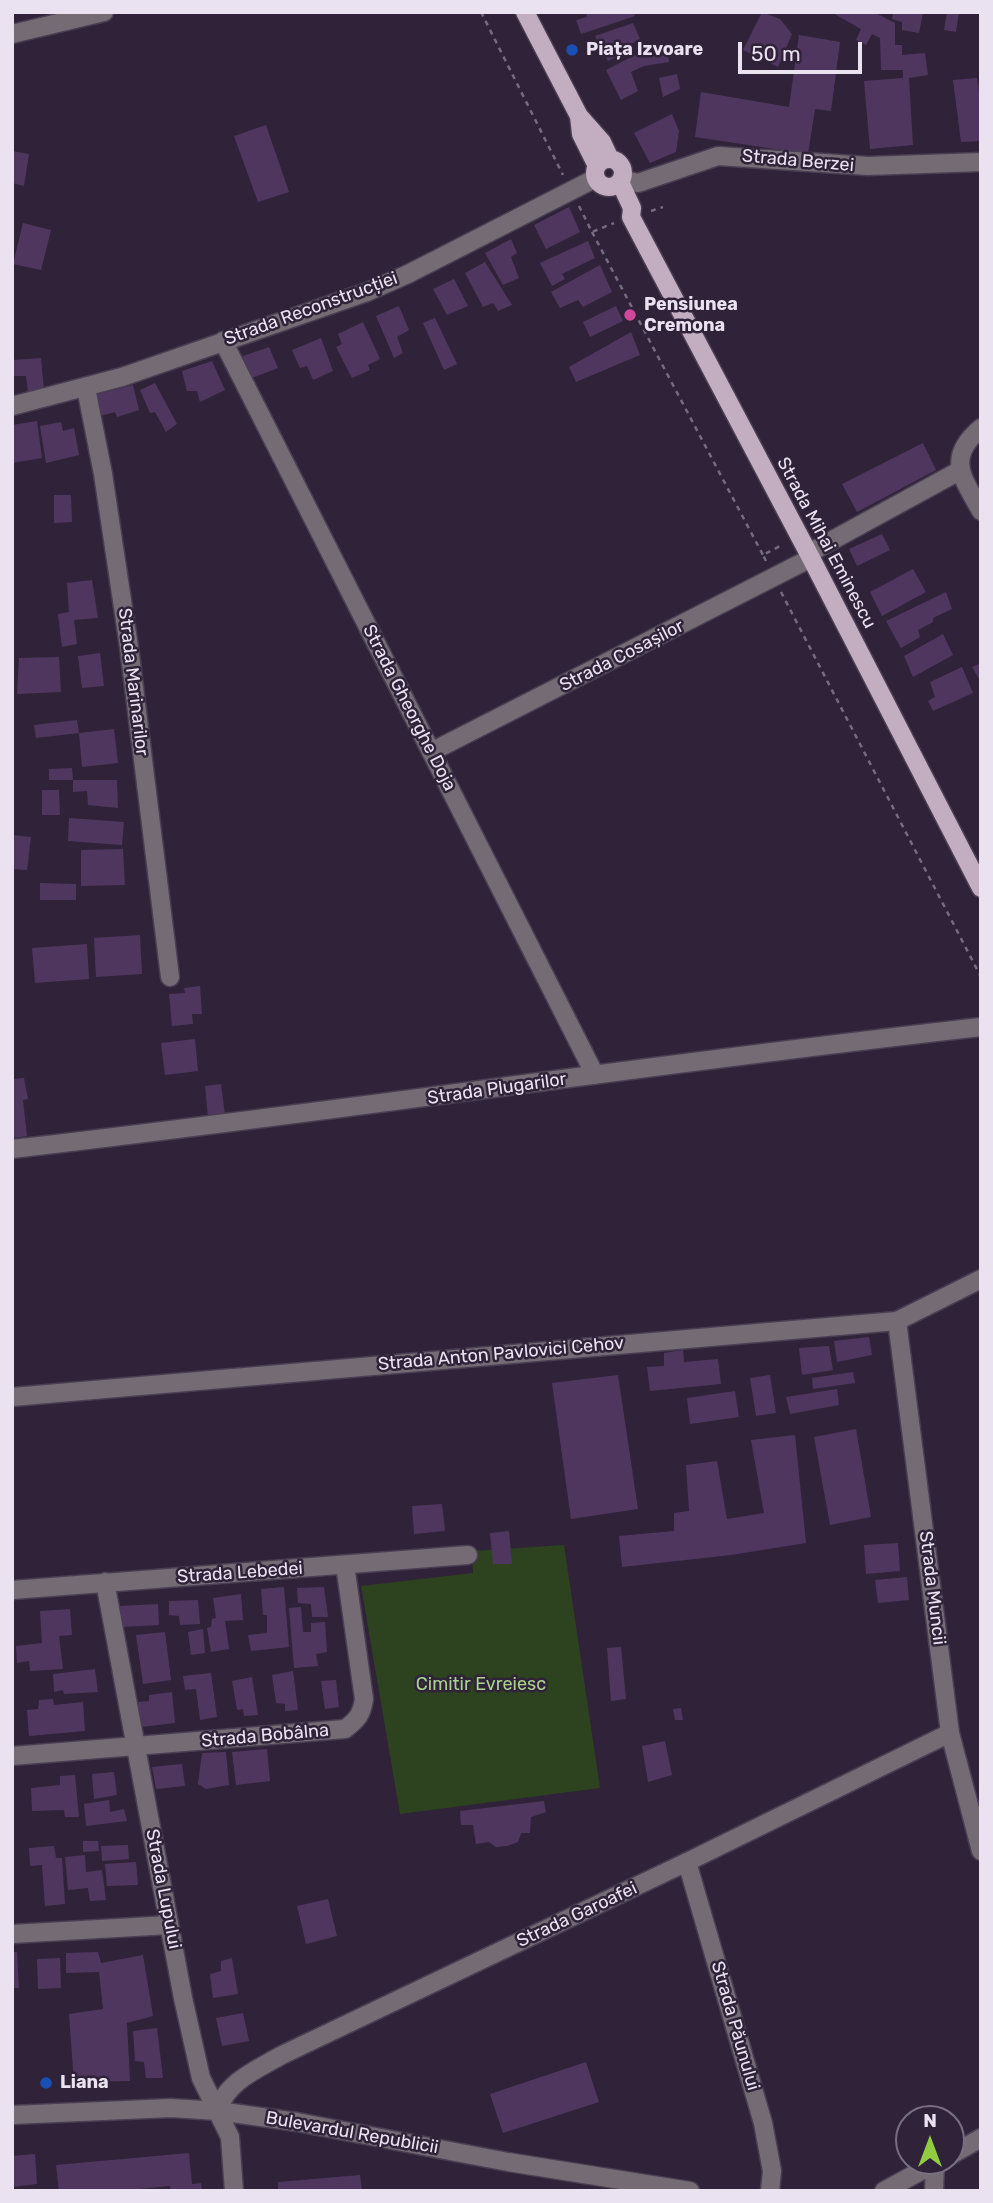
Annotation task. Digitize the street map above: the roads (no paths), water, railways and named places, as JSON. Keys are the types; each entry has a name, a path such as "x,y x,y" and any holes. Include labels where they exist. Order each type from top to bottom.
{"main road":[{"name":"Strada Mihai Eminescu","path":"525,12 579,116 582,134 632,208 623,220 810,556 981,888"}],"street":[{"path":"12,34 104,12"},
{"name":"Strada Berzei","path":"608,175 638,183 718,156 868,166 981,162"},
{"name":"Strada Reconstrucției","path":"12,407 86,388 278,324 408,274 608,175"},
{"name":"Strada Gheorghe Doja","path":"223,341 596,1075"},
{"name":"Strada Marinarilor","path":"86,388 103,474 129,647 170,977"},
{"path":"981,428 968,438 959,457 959,471 981,512"},
{"name":"Strada Cosașilor","path":"431,752 810,556 959,471"},
{"name":"Strada Plugarilor","path":"12,1149 241,1122 829,1044 981,1027"},
{"name":"Strada Anton Pavlovici Cehov","path":"12,1397 897,1321 981,1279"},
{"name":"Strada Muncii","path":"897,1321 950,1733 981,1851"},
{"name":"Strada Lebedei","path":"12,1590 468,1555"},
{"name":"Strada Bobâlna","path":"12,1756 345,1729 356,1720 364,1699 345,1565"},
{"name":"Strada Lupului","path":"105,1583 201,2078 230,2137 234,2191"},
{"name":"Strada Garoafei","path":"218,2111 221,2098 233,2086 282,2055 687,1863 950,1733"},
{"name":"Strada Păunului","path":"687,1863 763,2123 772,2171 770,2191"},
{"path":"12,1934 169,1924"},
{"name":"Bulevardul Republicii","path":"12,2115 171,2108 218,2111 297,2122 508,2162 690,2191"},
{"path":"965,2147 981,2138"},
{"path":"884,2191 914,2175"}],"place":[{"name":"Piața Izvoare","path":"572,50"},
{"name":"Pensiunea Cremona","path":"630,315"},
{"name":"Liana","path":"46,2083"}],"park label":[{"name":"Cimitir Evreiesc","path":"481,1685"}]}
